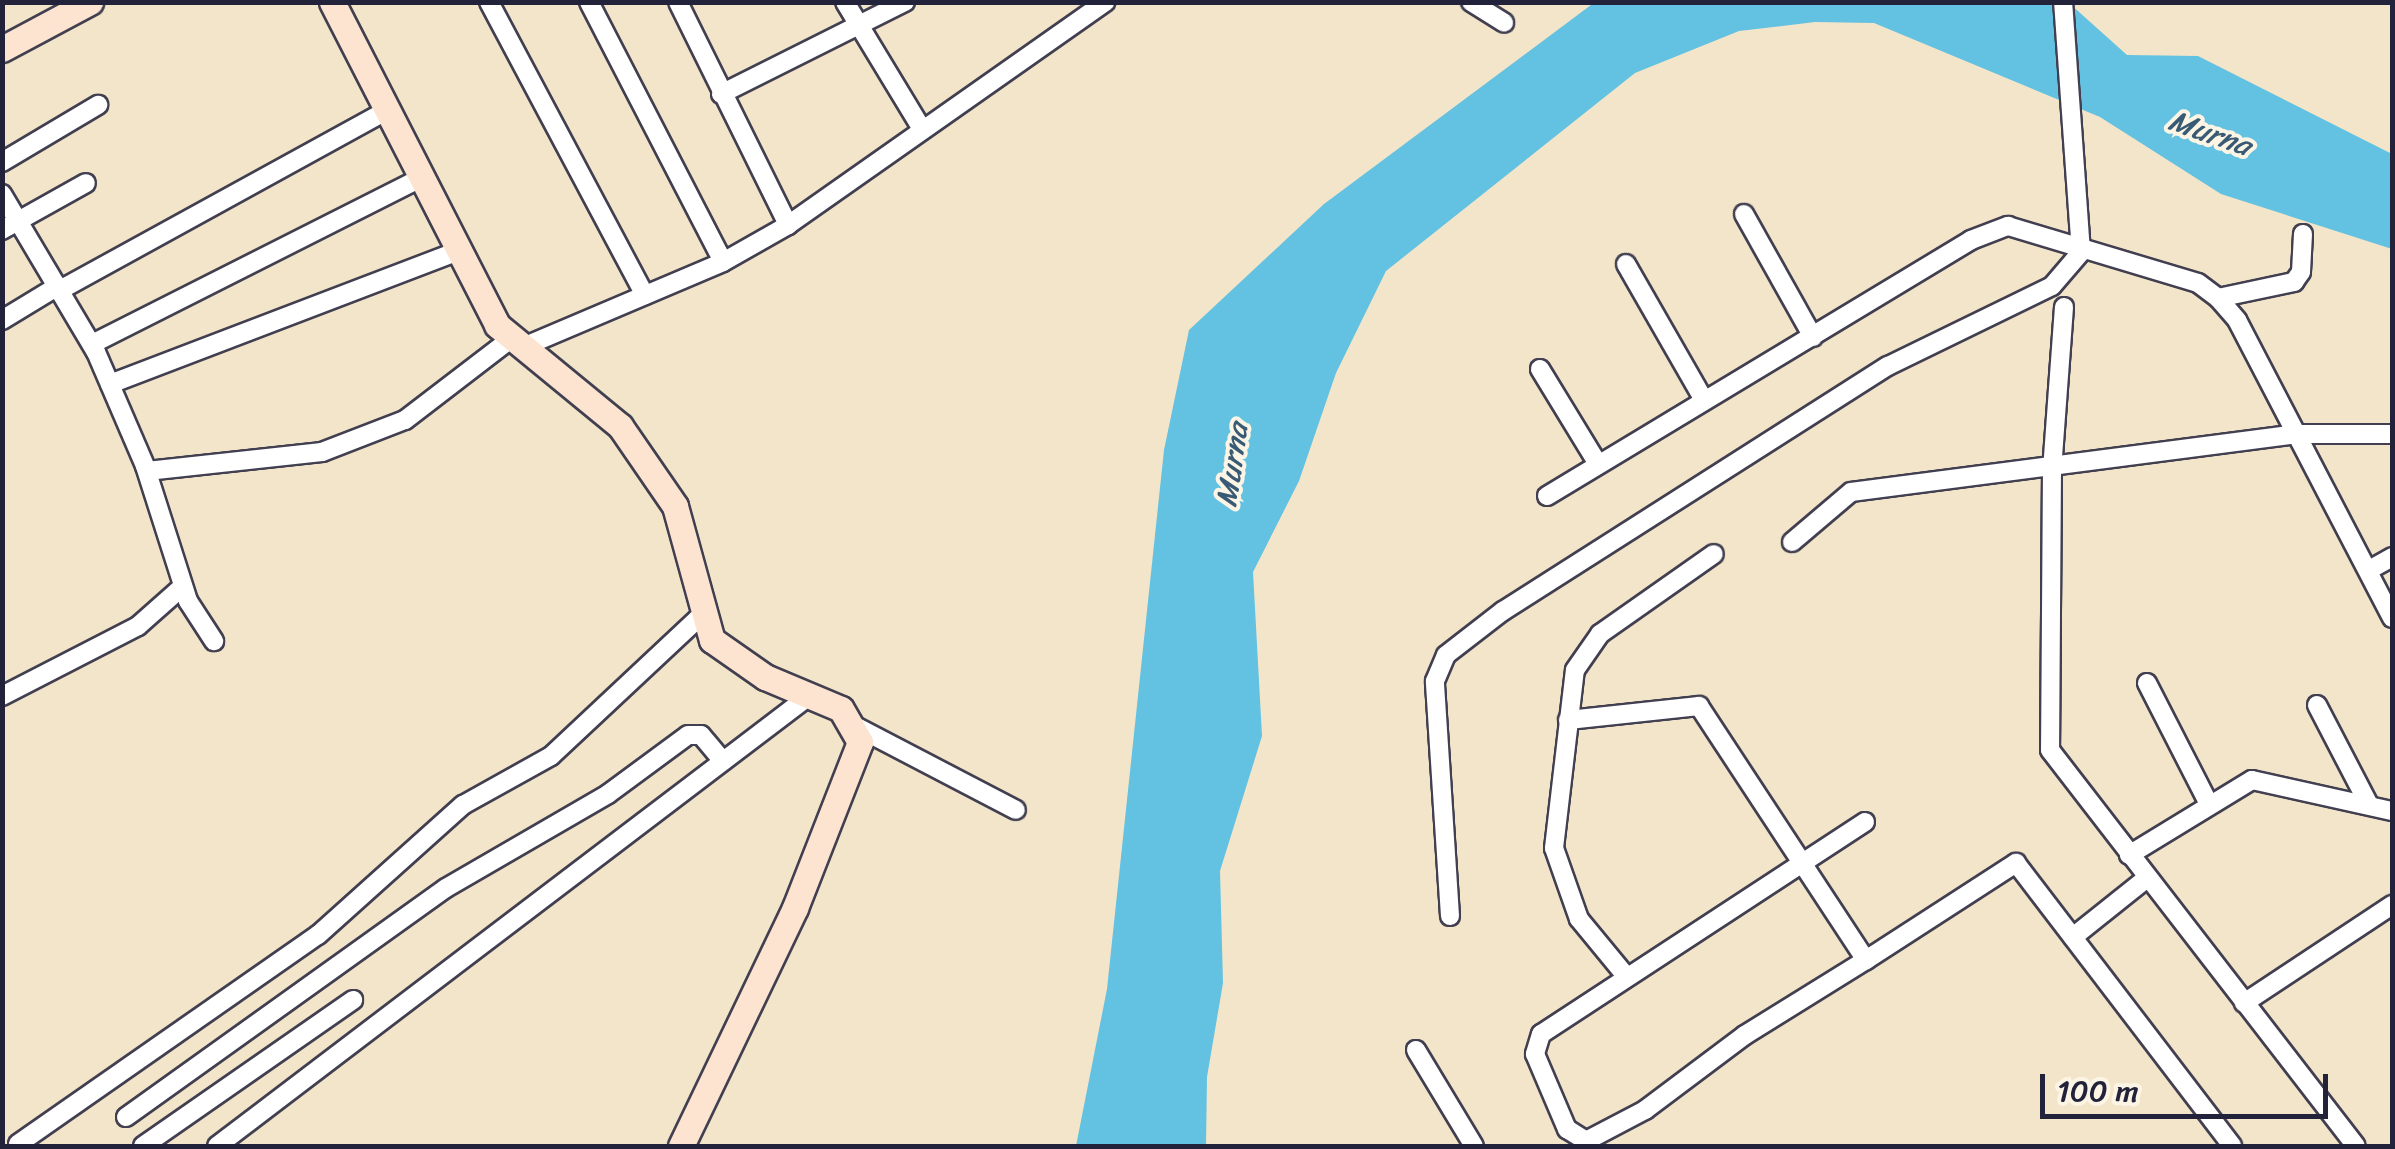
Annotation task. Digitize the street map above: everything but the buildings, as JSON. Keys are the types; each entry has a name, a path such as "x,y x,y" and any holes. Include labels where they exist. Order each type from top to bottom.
{"street":[{"path":"2,49 90,2"},
{"path":"332,2 418,179 497,325 629,436 675,506 712,640 765,676 841,709 860,742 838,809 680,1146"},
{"path":"489,2 645,295"},
{"path":"590,2 723,262"},
{"path":"678,2 788,225"},
{"path":"845,2 922,129"},
{"path":"722,94 905,2"},
{"path":"147,471 322,452 405,420 517,343 723,262 788,225 1105,2"},
{"path":"1472,2 1504,22"},
{"path":"1450,916 1436,681 1446,655 1503,611 1888,366 2052,286 2081,252 2063,2"},
{"path":"2,162 98,106"},
{"path":"2,320 385,111"},
{"path":"92,344 418,179"},
{"path":"11,226 86,183"},
{"path":"2,194 11,226 59,288 92,344 147,471 183,586 214,641"},
{"path":"1744,214 1813,338"},
{"path":"1547,496 1992,229 2008,226 2081,252 2198,283 2218,298 2237,320 2392,618"},
{"path":"2218,298 2294,282 2301,272 2303,234"},
{"path":"110,384 456,252"},
{"path":"1626,264 1704,400"},
{"path":"2064,307 2052,469 2050,750 2356,1146"},
{"path":"1540,369 1598,464"},
{"path":"1792,542 1851,492 2052,469 2298,434 2392,434"},
{"path":"1626,976 1580,919 1557,862 1574,670 1588,645 1714,554"},
{"path":"2369,570 2392,557"},
{"path":"2,696 138,626 183,586"},
{"path":"18,1144 318,936 463,804 550,756 704,613"},
{"path":"2147,683 2209,804"},
{"path":"217,1146 810,696"},
{"path":"2317,705 2369,805"},
{"path":"1568,720 1699,706 1866,960"},
{"path":"849,723 1016,810"},
{"path":"126,1117 446,888 608,794 688,735 700,736 723,762"},
{"path":"2129,855 2209,804 2262,779 2392,810"},
{"path":"1865,822 1626,976 1534,1045 1567,1129 1578,1140 1645,1110 1745,1034 2016,863 2232,1146"},
{"path":"2073,938 2147,878"},
{"path":"2244,1003 2392,905"},
{"path":"144,1146 353,1000"},
{"path":"262,1020 284,1048"},
{"path":"1416,1050 1474,1146"}],"water":[{"name":"Murna","path":"1595,2 2069,3 2127,55 2198,56 2392,154 2392,249 2221,194 2100,117 1874,23 1815,22 1739,31 1635,73 1386,271 1336,373 1299,481 1253,572 1262,736 1220,871 1223,983 1207,1077 1206,1146 1076,1146 1107,989 1164,450 1189,330 1324,204"}]}
